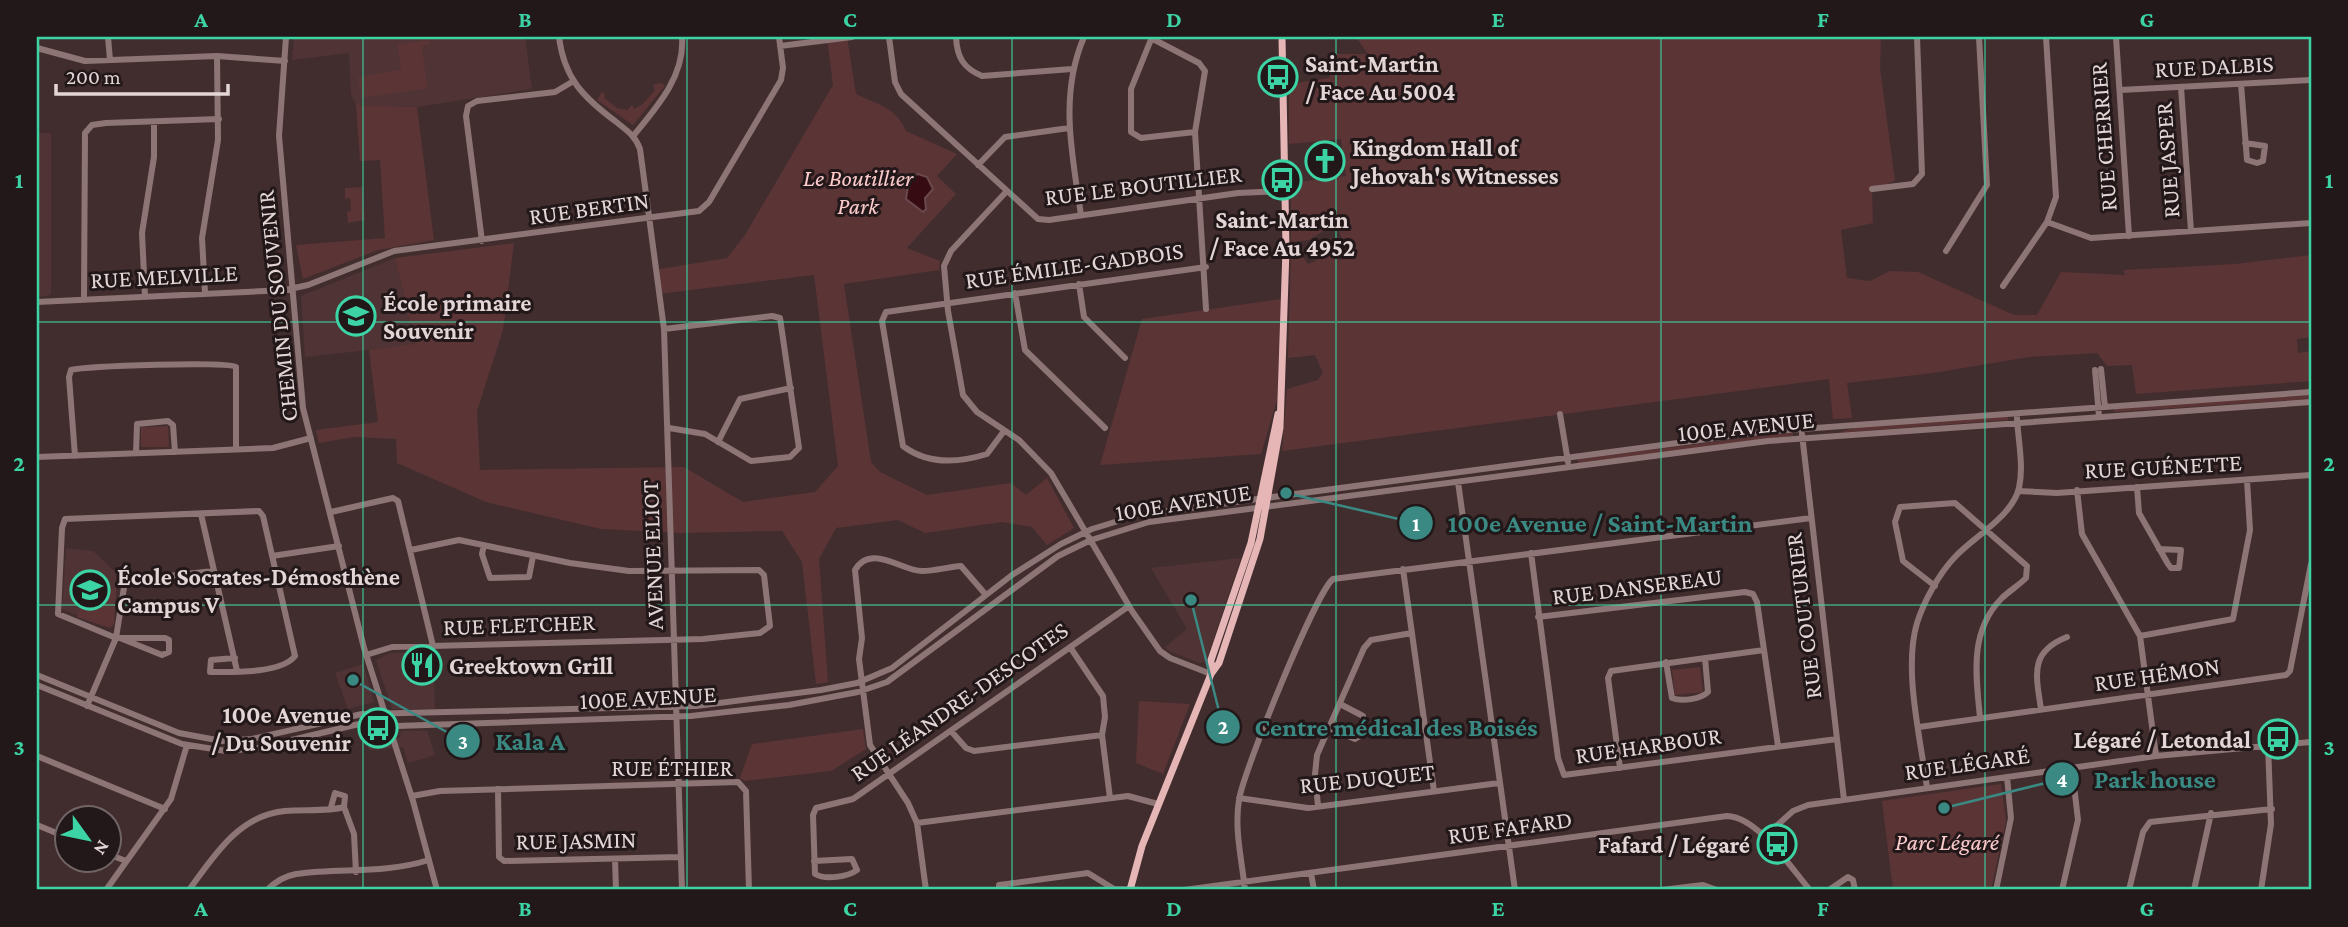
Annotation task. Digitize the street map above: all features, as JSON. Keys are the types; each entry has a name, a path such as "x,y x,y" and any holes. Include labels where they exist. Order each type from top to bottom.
{"main road":[{"path":"1130,890 1140,851 1158,804 1211,674 1219,663 1263,509 1269,498 1280,403 1286,284 1282,37"},
{"path":"1263,509 1260,499 1280,403"}],"street":[{"path":"108,37 110,60"},
{"name":"CHEMIN DU SOUVENIR","path":"286,37 279,136 302,403 366,655 412,796 437,890"},
{"path":"559,37 572,82 591,103 634,135 671,84 682,57 682,37"},
{"name":"RUE BERTIN","path":"293,289 390,252 691,214 709,202 781,80 779,37"},
{"path":"780,46 852,37"},
{"name":"RUE LE BOUTILLIER","path":"889,37 898,90 1038,219 1286,191"},
{"path":"956,37 960,60 972,72 982,76 1072,69"},
{"path":"1081,215 1069,128 1072,69 1084,37"},
{"path":"1872,189 1913,184 1922,174 1917,37"},
{"path":"1946,251 1987,185 1979,37"},
{"path":"2003,286 2047,222 2056,197 2046,37"},
{"name":"RUE CHERRIER","path":"2116,37 2129,236"},
{"path":"1195,132 1141,138 1131,132 1131,89 1151,38 1199,63 1204,69 1195,132 1206,267 1206,309"},
{"path":"37,48 75,60 217,56 285,61"},
{"path":"205,293 202,238 219,120 217,56"},
{"name":"RUE DALBIS","path":"2120,90 2311,79"},
{"path":"482,241 466,116 468,106 477,102 555,92 572,82"},
{"path":"2241,84 2245,143"},
{"name":"RUE JASPER","path":"2181,87 2191,231"},
{"path":"84,299 85,133 92,125 106,123 219,120"},
{"path":"145,296 142,233 154,157 154,123"},
{"path":"978,165 1005,137 1069,128"},
{"name":"AVENUE ELIOT","path":"634,135 640,149 664,329 682,890"},
{"path":"1006,192 947,255 944,265 963,395 976,412 1042,463 1086,531 1129,606 1163,654 1211,674"},
{"path":"2047,222 2091,238 2311,223"},
{"name":"RUE ÉMILIE-GADBOIS","path":"1004,431 986,454 971,457 928,460 901,443 883,316 890,310 1206,267"},
{"path":"1079,284 1084,317 1125,358"},
{"name":"RUE MELVILLE","path":"37,302 293,289"},
{"path":"1015,293 1025,350 1105,428"},
{"path":"664,329 778,317 783,325 800,444 794,455 751,461 695,431 669,428"},
{"path":"75,456 69,377 71,370 203,364 230,363 236,368 236,449"},
{"path":"2098,370 2103,416"},
{"path":"718,442 740,399 791,388"},
{"name":"100E AVENUE","path":"37,675 189,736 219,741 246,740 355,715 676,707 802,693 862,681 903,660 1027,565 1086,531 1138,514 1801,428 2311,392"},
{"name":"100E AVENUE","path":"37,685 186,746 218,751 245,750 359,724 677,716 763,708 863,691 903,673 1021,581 1091,540 1149,522 1802,438 2311,402"},
{"path":"1927,788 1912,668 1916,630 1935,586 1953,558 1987,529 2018,491 2020,475 2016,413"},
{"path":"1560,414 1569,467"},
{"path":"136,453 135,426 140,423 172,423 174,452"},
{"name":"RUE COUTURIER","path":"1801,428 1844,800"},
{"path":"37,457 275,448 311,438"},
{"path":"1457,473 1515,890"},
{"name":"RUE GUÉNETTE","path":"2018,491 2137,487 2311,475"},
{"path":"2140,636 2233,620 2249,545 2247,480"},
{"path":"2137,487 2139,513 2159,549"},
{"path":"2077,490 2082,534 2140,636 2156,756"},
{"path":"331,512 396,498 433,646"},
{"path":"1935,586 1903,561 1895,522 1900,507 1955,503 2023,560 2027,571 2022,582 1992,610 1981,629 1976,675 1980,718"},
{"path":"118,638 165,638 169,640 169,652 162,655 118,638 58,614 61,528 65,519 258,512 272,556 295,656 288,663 248,672 210,672 208,666 211,660 234,658"},
{"path":"201,514 237,671"},
{"path":"1245,890 1237,824 1239,798 1246,771 1326,585 1337,577 1811,518"},
{"path":"411,550 459,540 595,567 672,572"},
{"path":"484,545 485,570 492,579 529,578 533,556"},
{"path":"272,556 339,546"},
{"name":"RUE HARBOUR","path":"1531,553 1562,773 1567,776 1836,738"},
{"path":"926,890 917,822 870,745 859,659 862,638 855,573 859,564 888,559 919,571 961,566 986,595"},
{"name":"RUE HÉMON","path":"1919,727 2286,675 2290,671 2311,564"},
{"path":"1403,569 1434,791"},
{"name":"RUE FLETCHER","path":"366,655 388,648 674,639 760,632 768,629 770,622 765,579 759,570 672,572"},
{"path":"87,706 118,638 121,588 127,579 191,576 213,571"},
{"name":"RUE DANSEREAU","path":"1538,617 1749,592 1757,602 1778,747"},
{"name":"RUE LÉANDRE-DESCOTES","path":"814,861 813,815 816,808 853,799 1129,606"},
{"path":"1318,806 1315,764 1367,642 1412,633"},
{"path":"2041,709 2036,679 2039,660 2051,643 2067,638"},
{"path":"1070,647 1103,696 1105,717 1102,735 1110,798"},
{"path":"1620,768 1609,674 1614,669 1764,650"},
{"path":"1666,662 1672,698 1683,700 1705,696 1708,692 1705,658"},
{"path":"1329,728 1355,739 1364,734 1363,716 1340,704"},
{"path":"951,731 966,748 974,751 1102,735"},
{"path":"106,890 165,809 175,789 189,736"},
{"name":"RUE LÉGARÉ","path":"1764,837 1797,808 2156,756 2311,742"},
{"path":"2261,890 2272,809 2268,745"},
{"path":"37,756 165,809"},
{"path":"2062,890 2078,820 2072,768"},
{"path":"1996,890 2011,818 2007,777"},
{"name":"RUE ÉTHIER","path":"412,796 435,791 734,781 745,788 749,890"},
{"name":"RUE DUQUET","path":"1239,798 1308,808 1499,783"},
{"name":"RUE JASMIN","path":"498,789 499,858 504,861 680,857"},
{"path":"331,807 333,795 338,792 345,796 344,807 354,834 356,873"},
{"path":"917,822 1110,798 1135,797 1158,804"},
{"path":"188,890 220,848 240,828 275,812 344,807"},
{"path":"2129,890 2145,827 2160,820 2272,809"},
{"path":"2194,890 2211,813"},
{"name":"RUE FAFARD","path":"1184,890 1727,817 1745,820 1764,837 1810,890"},
{"path":"122,859 126,861"},
{"path":"615,859 616,890"},
{"path":"852,859 856,870 852,874 821,878 815,874 814,861 852,859"},
{"path":"267,890 273,884 296,874 356,873 393,869 429,860"},
{"path":"999,890 999,885 1088,873 1111,887 1145,890"},
{"path":"1311,873 1314,890"},
{"path":"1829,890 1848,877 1853,880 1855,890"},
{"path":"1661,890 1700,885 1717,890"}],"shaded area":[{"path":"294,37 525,37 532,89 417,107 356,105 351,94 349,53 292,60"},
{"path":"37,133 51,133 51,295 37,297"},
{"path":"918,174 927,177 933,189 925,198 926,209 923,212 906,199 909,179"},
{"name":"École primaire Souvenir","path":"395,258 415,345 305,357 301,296"},
{"name":"École Socrates-Démosthène Campus V","path":"66,548 93,551 121,577 117,583 114,624 110,628 62,609"},
{"path":"1241,558 1206,661 1200,663 1169,651 1165,647 1187,629 1151,568"},
{"path":"433,652 435,709 392,709 376,660 390,653"},
{"path":"363,664 374,702 348,709 335,673"},
{"path":"384,729 385,736 400,738 401,731 427,731 435,755 408,763 403,747 369,750 363,730"}],"green space":[{"name":"Le Boutillier Park","path":"827,37 847,37 856,94 892,112 906,131 957,154 937,176 956,194 907,248 940,261 939,270 844,284 871,462 880,472 927,495 1011,483 1026,495 1047,478 1074,528 1047,545 1032,527 1002,522 925,533 898,520 836,528 819,559 828,682 816,684 802,562 782,531 682,533 601,529 486,502 397,463 396,439 354,437 319,443 316,430 378,422 369,350 415,344 395,258 514,243 503,330 477,411 480,470 684,467 743,502 815,492 838,466 814,275 658,294 654,270 727,258 745,235 833,85"},
{"path":"1356,37 1881,37 1880,68 1895,181 1872,189 1873,223 1841,230 1847,278 1870,281 1890,271 1918,272 2014,315 2037,315 2061,272 2125,275 2123,270 2235,264 2311,255 2311,337 2297,339 2298,353 2311,351 2311,381 2136,394 2132,365 2107,366 2097,353 2029,357 1933,373 1847,383 1852,418 1833,419 1829,379 1282,451 1287,389 1318,380 1323,373 1315,355 1288,358 1291,253 1301,254 1308,264 1335,252 1340,260 1359,252 1343,242 1336,223 1309,240 1291,242 1291,183 1346,176 1341,139 1289,144 1289,84 1329,78 1334,54 1368,54"},
{"path":"429,40 430,44 422,46 427,88 362,98 358,77 401,70 398,44"},
{"path":"653,85 665,85 633,125 597,100 602,92 605,94 604,98 617,108 627,110 632,105 634,109 643,104 655,90"},
{"path":"356,105 417,107 434,240 378,250 303,279 296,245 385,238 380,160 360,161"},
{"path":"362,187 365,220 348,223 350,198 345,199 345,188"},
{"path":"1281,299 1277,400 1261,454 1100,465 1142,319"},
{"path":"2311,395 2311,399 2114,412 2114,408"},
{"path":"2008,416 2008,420 1837,433 1863,426"},
{"path":"168,426 169,447 141,447 141,427"},
{"path":"1793,432 1793,436 1578,463 1578,459"},
{"path":"88,588 116,588 114,624 110,628 77,617 81,607 86,607"},
{"path":"1700,667 1703,692 1675,695 1672,670"},
{"path":"1139,701 1190,704 1163,774 1136,763"},
{"path":"863,729 866,749 831,771 745,781 740,778 752,744"},
{"name":"Parc Légaré","path":"2001,784 2006,821 1991,890 1893,890 1882,801"}],"place":[{"name":"Saint-Martin / Face Au 5004","path":"1278,77"},
{"name":"Kingdom Hall of Jehovah's Witnesses","path":"1325,161"},
{"name":"Saint-Martin / Face Au 4952","path":"1282,180"},
{"name":"École primaire Souvenir","path":"356,316"},
{"name":"100e Avenue / Saint-Martin","path":"1286,493"},
{"name":"École Socrates-Démosthène Campus V","path":"90,590"},
{"name":"Centre médical des Boisés","path":"1191,600"},
{"name":"Greektown Grill","path":"422,665"},
{"name":"Kala A","path":"353,680"},
{"name":"100e Avenue / Du Souvenir","path":"378,728"},
{"name":"Légaré / Letondal","path":"2278,739"},
{"name":"Park house","path":"1944,808"},
{"name":"Fafard / Légaré","path":"1777,844"}]}
